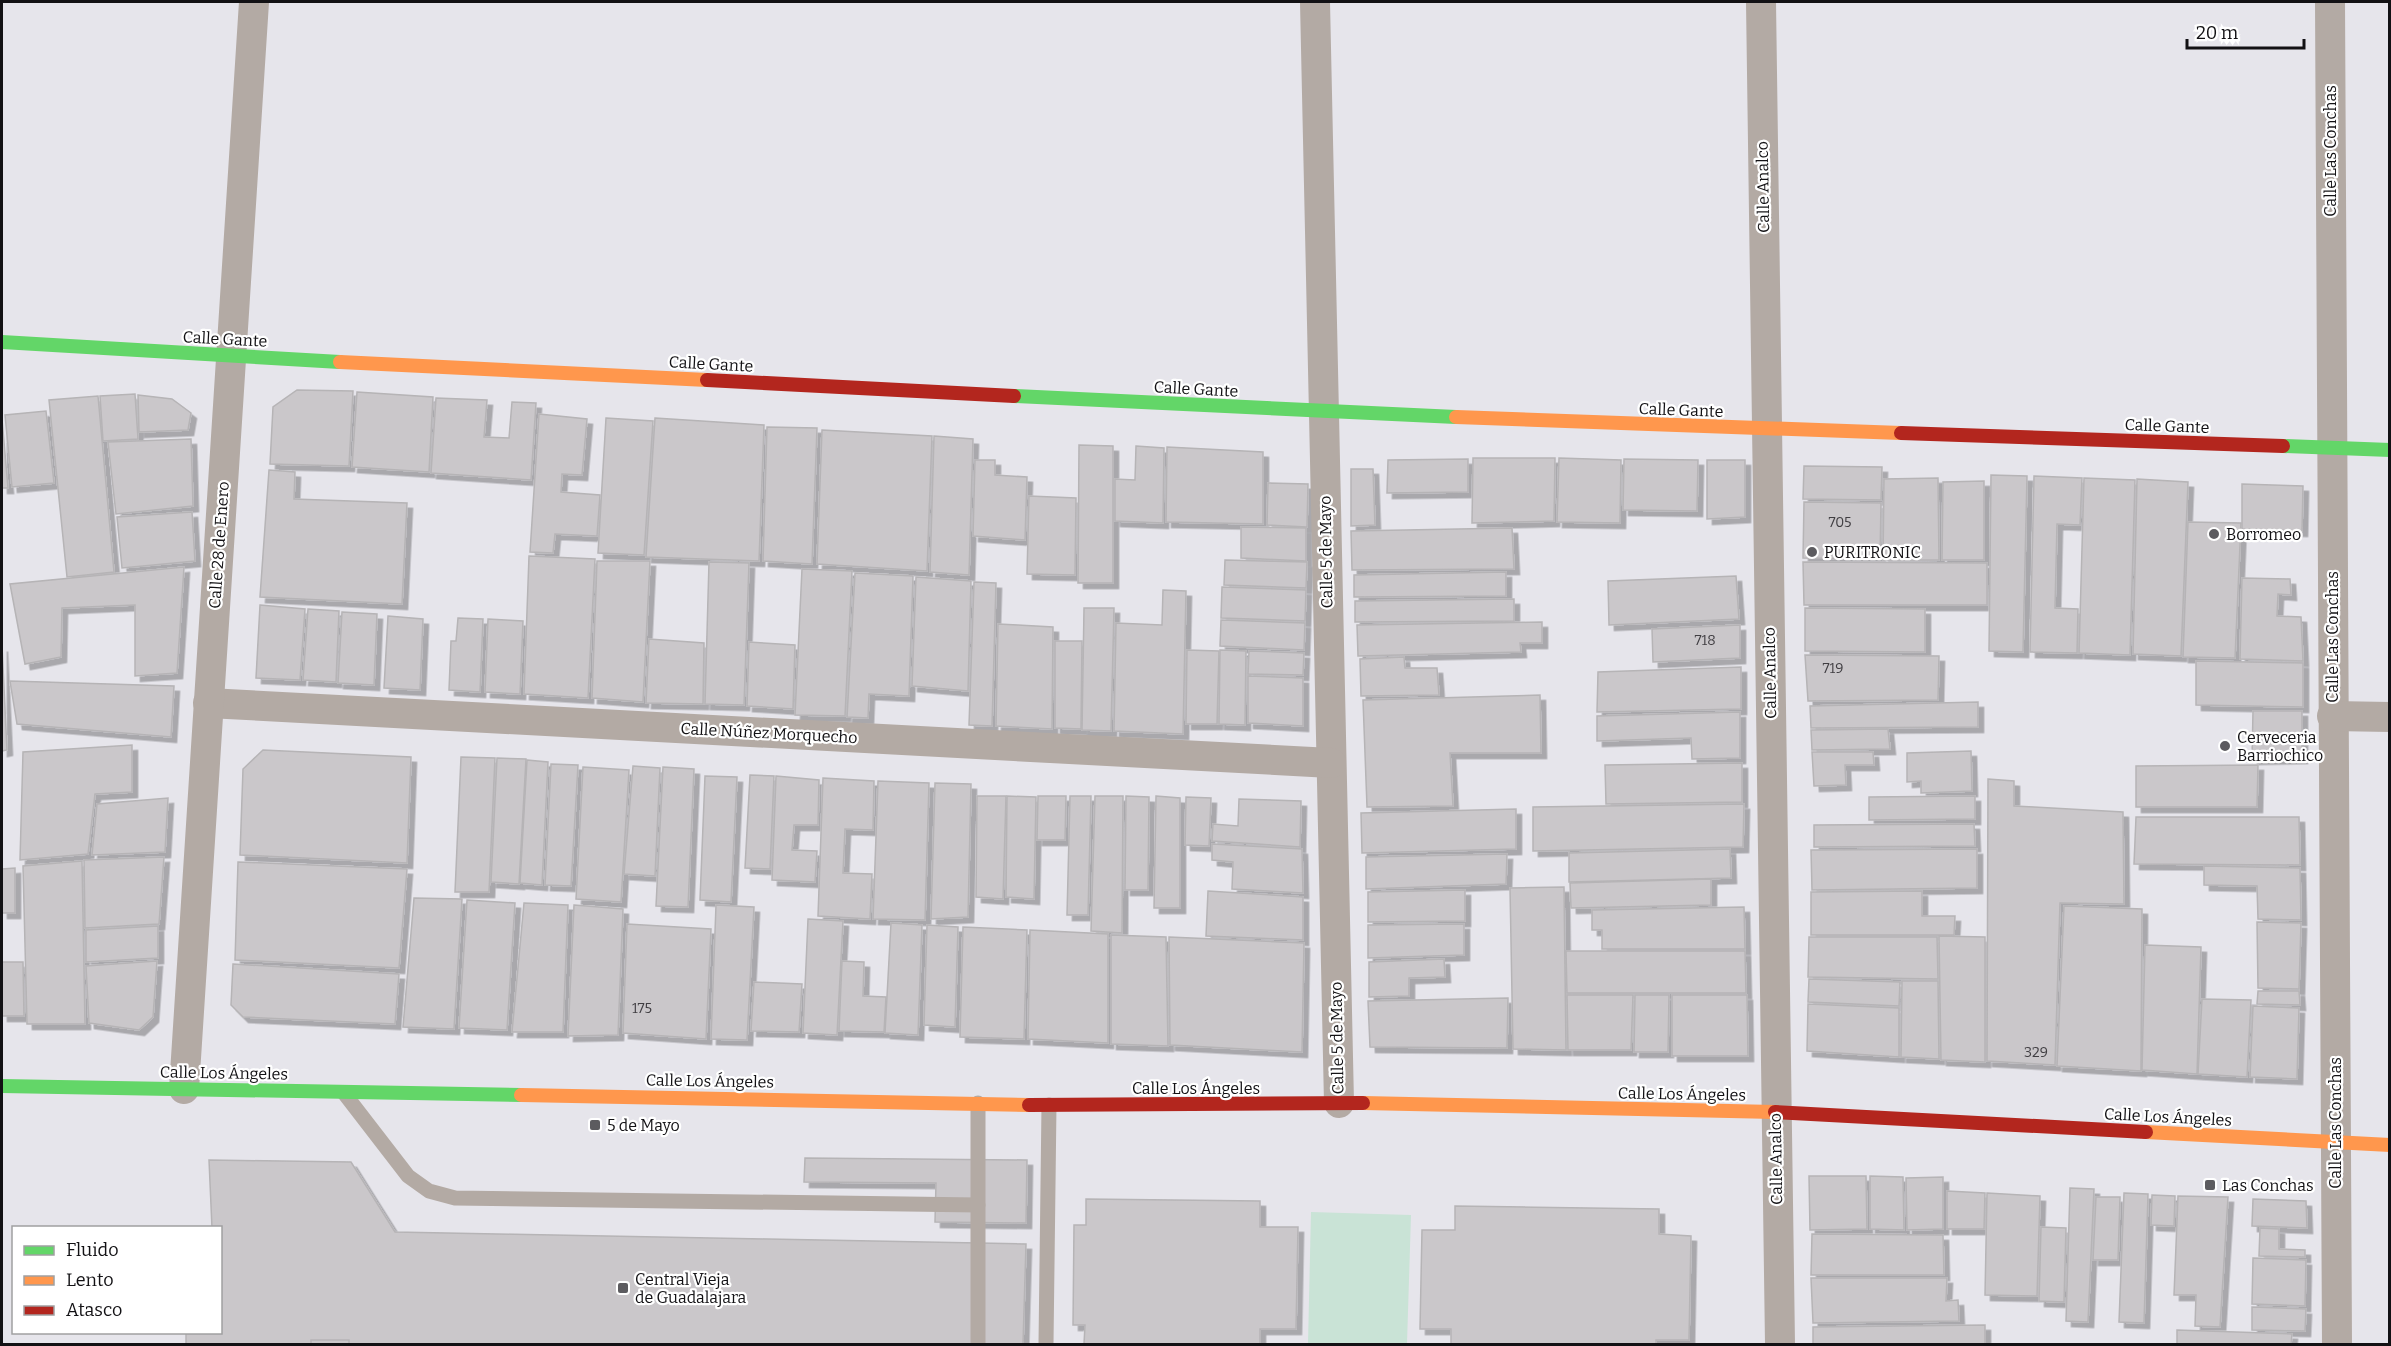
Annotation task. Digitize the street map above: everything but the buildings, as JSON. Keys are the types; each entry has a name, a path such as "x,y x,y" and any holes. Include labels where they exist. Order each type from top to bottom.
{"street":[{"name":"Calle 28 de Enero","path":"184,1089 254,2"},
{"name":"Calle 5 de Mayo","path":"1315,2 1339,1103"},
{"name":"Calle Analco","path":"1761,2 1780,1344"},
{"name":"Calle Las Conchas","path":"2330,2 2330,447 2337,1344"},
{"name":"Calle Gante","path":"2,342 231,356 1323,412 1767,430 2390,450"},
{"name":"Calle Núñez Morquecho","path":"208,703 1331,763"},
{"path":"2332,716 2390,717"},
{"name":"Calle Los Ángeles","path":"2,1086 343,1090 1049,1105 1339,1103 1776,1112 2390,1145"}],"lane":[{"path":"343,1090 408,1176 429,1191 455,1198 978,1205"},
{"path":"978,1103 978,1344"},
{"path":"1046,1344 1049,1105"}],"green space":[{"path":"1311,1212 1411,1215 1407,1344 1308,1344"}],"traffic: fast":[{"path":"2,342 340,362"},
{"path":"1014,396 1456,417"},
{"path":"2283,446 2390,450"},
{"path":"2,1086 521,1095"}],"traffic: slow":[{"path":"340,362 707,380"},
{"path":"1456,417 1901,433"},
{"path":"521,1095 1029,1105"},
{"path":"1363,1103 1775,1112"},
{"path":"2146,1132 2390,1145"}],"traffic: jam":[{"path":"707,380 1014,396"},
{"path":"1901,433 2283,446"},
{"path":"1029,1105 1363,1103"},
{"path":"1775,1112 2146,1132"}],"place":[{"name":"Borromeo","path":"2214,534"},
{"name":"PURITRONIC","path":"1812,552"},
{"name":"Cerveceria Barriochico","path":"2225,746"},
{"name":"5 de Mayo","path":"595,1125"},
{"name":"Las Conchas","path":"2210,1185"},
{"name":"Central Vieja de Guadalajara","path":"623,1288"}]}
